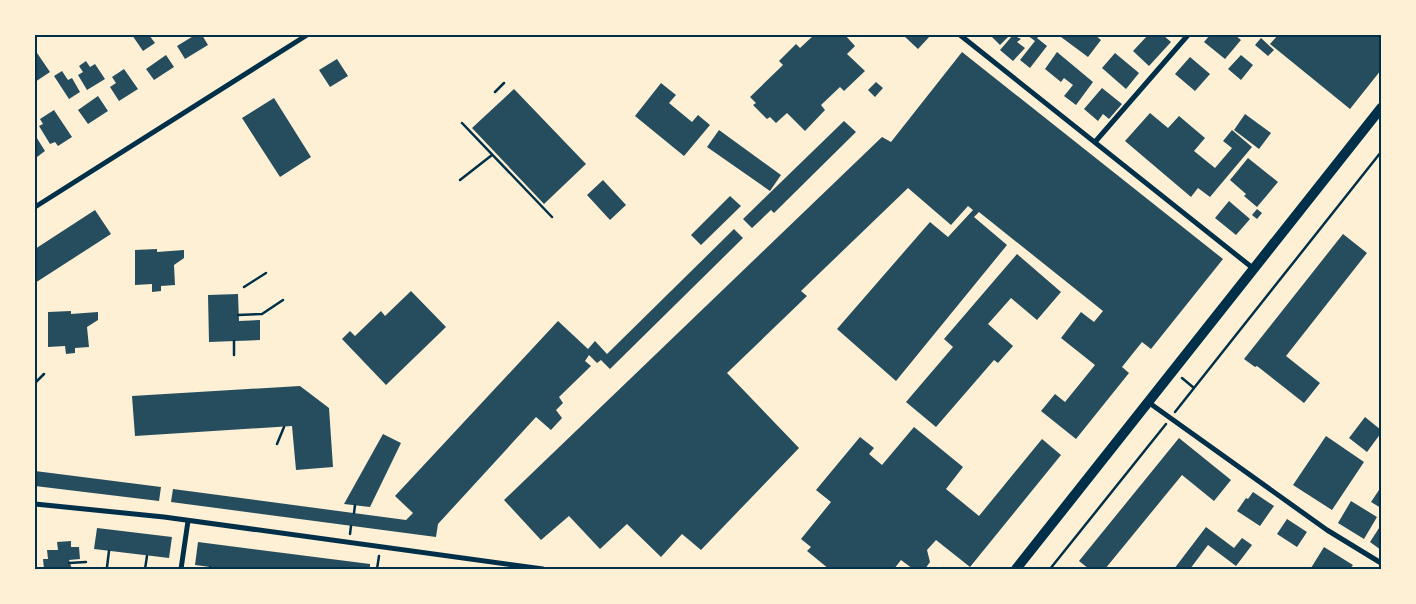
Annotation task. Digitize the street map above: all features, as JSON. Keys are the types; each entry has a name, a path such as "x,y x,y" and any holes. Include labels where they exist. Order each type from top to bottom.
{"main road":[{"path":"1016,569 1381,108"}],"street":[{"path":"35,207 307,35"},
{"path":"960,35 1254,269"},
{"path":"1096,142 1188,35"},
{"path":"1148,402 1327,530 1381,563"},
{"path":"35,504 188,521 543,569"},
{"path":"181,569 188,521"}],"path":[{"path":"495,92 504,84"},
{"path":"462,122 471,129 552,217"},
{"path":"1050,569 1381,152"},
{"path":"460,180 493,155"},
{"path":"244,288 266,273"},
{"path":"238,315 262,314 283,300"},
{"path":"234,341 234,355"},
{"path":"1172,371 1194,388"},
{"path":"35,383 44,374"},
{"path":"277,444 284,427"},
{"path":"354,513 355,505"},
{"path":"377,569 381,548"},
{"path":"107,567 109,551"},
{"path":"145,569 147,556"},
{"path":"69,563 86,562"}],"building":[{"path":"132,35 149,35 155,43 143,51"},
{"path":"195,35 202,35 208,45 185,59 177,46"},
{"path":"814,35 845,35 855,46 847,54 865,71 844,91 840,87 821,105 825,110 805,131 787,113 776,123 770,117 767,119 753,105 756,103 750,97 783,65 779,61 796,44 800,48"},
{"path":"903,35 931,35 918,49"},
{"path":"990,35 1010,35 1000,45"},
{"path":"1013,35 1021,39 1017,42 1025,48 1013,61 1000,50"},
{"path":"1027,35 1040,35 1037,38 1047,46 1030,68 1020,60 1035,41"},
{"path":"1062,35 1095,35 1101,40 1088,57 1061,37"},
{"path":"1148,35 1163,35 1171,42 1149,66 1133,51"},
{"path":"1210,35 1235,35 1241,40 1225,59 1204,42"},
{"path":"1278,35 1381,35 1381,70 1350,109 1270,44"},
{"path":"1261,38 1274,50 1268,56 1255,45"},
{"path":"35,50 50,72 35,82"},
{"path":"962,52 1223,259 1151,349 1142,342 1122,367 1129,373 1076,439 1041,411 1055,394 1065,402 1095,365 1061,338 1081,312 1094,322 1103,311 979,212 974,217 1007,245 896,381 837,329 930,222 948,237 973,210 968,206 951,225 908,188 801,291 807,296 727,373 799,448 701,550 682,534 661,557 627,524 600,549 569,516 541,540 504,500 882,137 891,142"},
{"path":"1057,52 1093,82 1076,105 1064,96 1073,85 1064,78 1061,82 1045,69"},
{"path":"1115,53 1139,73 1126,89 1102,68"},
{"path":"166,55 174,67 154,80 146,69"},
{"path":"1241,55 1253,65 1241,80 1228,69"},
{"path":"1190,57 1210,74 1195,91 1175,74"},
{"path":"337,59 348,76 330,87 319,70"},
{"path":"86,61 90,67 95,64 105,79 87,90 78,75 83,72 79,66"},
{"path":"124,69 138,89 119,101 110,87 116,83 112,77"},
{"path":"62,71 68,80 72,78 80,92 69,99 54,76"},
{"path":"876,82 883,88 875,97 868,90"},
{"path":"661,83 676,95 669,103 692,122 698,115 710,125 684,156 635,116"},
{"path":"1102,88 1122,104 1109,119 1103,114 1098,121 1084,109"},
{"path":"514,89 586,164 544,204 472,128"},
{"path":"98,96 108,111 88,124 78,110"},
{"path":"274,98 311,157 280,177 242,118"},
{"path":"54,110 72,137 58,146 55,142 50,144 39,126 43,124 40,119"},
{"path":"1150,113 1168,128 1179,116 1205,138 1194,151 1215,168 1232,148 1223,141 1232,130 1252,147 1210,197 1198,188 1191,197 1125,141"},
{"path":"1245,114 1271,133 1259,149 1234,130"},
{"path":"844,121 856,132 774,213 771,210 752,228 743,219"},
{"path":"719,130 781,175 770,191 707,147"},
{"path":"35,135 45,151 37,157 35,154"},
{"path":"1248,158 1278,182 1257,207 1230,180"},
{"path":"603,180 626,205 610,220 587,195"},
{"path":"730,196 741,206 701,245 691,235"},
{"path":"1229,201 1250,219 1236,235 1215,218"},
{"path":"1257,209 1262,213 1257,219 1252,215"},
{"path":"95,210 111,234 35,283 35,249"},
{"path":"734,229 743,238 610,369 601,360 597,363 589,355 585,361 591,366 559,397 563,403 556,410 562,418 551,430 536,417 438,524 436,537 171,502 173,489 406,520 413,513 395,496 558,321 588,349 595,341 607,354"},
{"path":"1343,234 1367,253 1286,356 1320,383 1304,403 1257,366 1255,367 1244,359"},
{"path":"157,249 157,252 184,250 184,258 174,265 175,285 161,286 161,291 152,292 152,284 135,285 135,250"},
{"path":"1017,254 1061,292 1037,320 1011,298 988,324 1013,346 998,363 994,360 936,427 906,402 953,347 944,339"},
{"path":"411,291 446,327 386,385 342,339 350,331 355,336 381,311 385,316"},
{"path":"238,294 239,321 260,320 260,340 209,342 208,295"},
{"path":"71,311 71,314 98,312 98,320 87,327 89,347 75,348 75,353 66,354 65,346 48,347 48,312"},
{"path":"300,386 329,408 333,467 296,470 292,426 135,436 132,396"},
{"path":"1365,417 1381,430 1381,433 1367,452 1349,438"},
{"path":"914,427 963,467 946,489 979,516 1042,439 1061,455 970,567 936,540 927,550 930,562 925,569 913,569 901,560 894,569 829,569 807,551 811,547 801,539 831,502 816,490 860,437 874,448 869,454 882,465"},
{"path":"383,434 401,443 370,507 344,504"},
{"path":"1326,436 1364,462 1332,510 1293,485"},
{"path":"1179,438 1231,480 1214,501 1182,475 1105,569 1089,569 1079,561"},
{"path":"35,471 161,487 159,501 35,486"},
{"path":"1381,487 1381,508 1371,502"},
{"path":"1253,492 1274,506 1260,526 1237,511"},
{"path":"1351,501 1377,517 1364,539 1338,523"},
{"path":"1287,519 1307,532 1297,547 1277,534"},
{"path":"1381,525 1381,550 1370,542"},
{"path":"1206,527 1234,548 1242,538 1252,545 1236,566 1208,545 1190,569 1174,569"},
{"path":"97,528 172,537 169,558 94,549"},
{"path":"71,541 71,547 79,547 80,559 69,560 72,569 44,569 43,559 48,559 47,550 58,550 57,542"},
{"path":"198,542 370,564 370,569 226,569 195,565"},
{"path":"1324,547 1353,565 1350,569 1311,568"}]}
